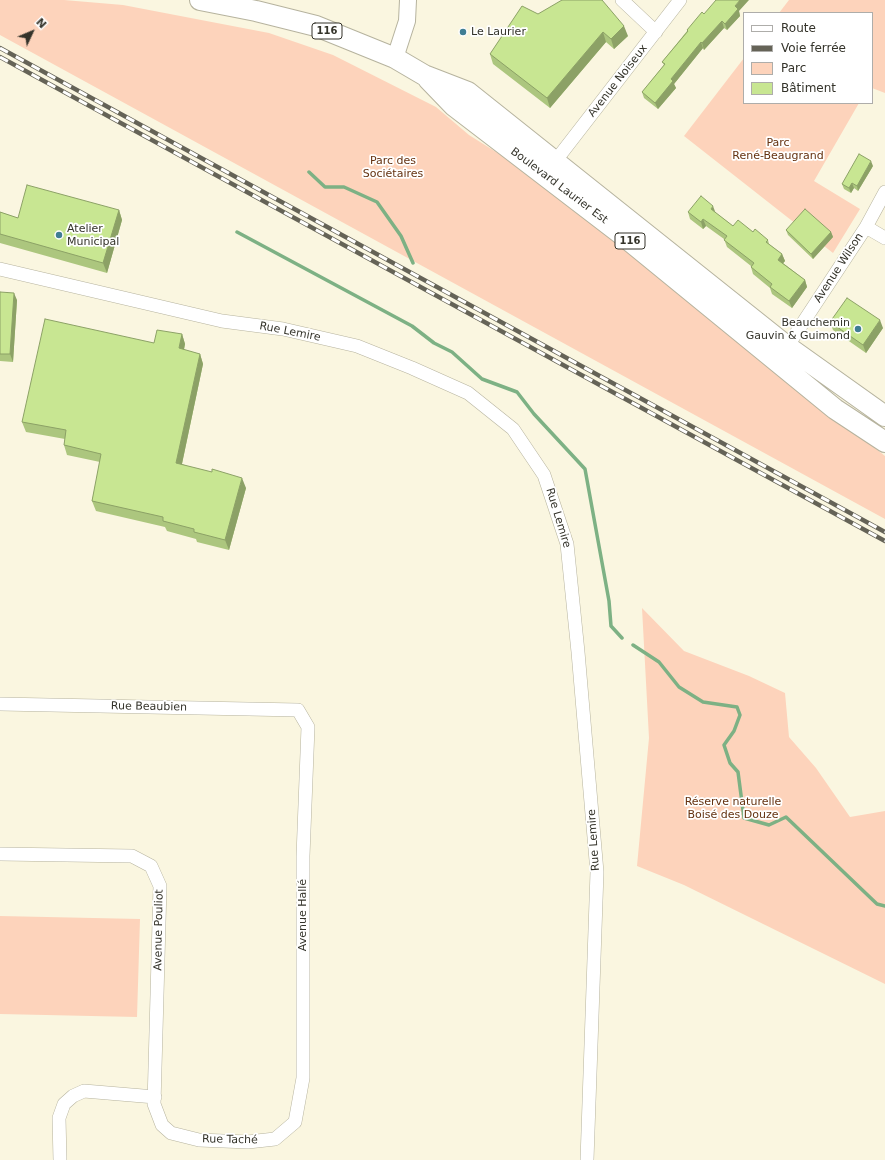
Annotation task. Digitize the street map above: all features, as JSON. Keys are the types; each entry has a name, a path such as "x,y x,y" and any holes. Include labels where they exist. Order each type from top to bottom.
{"main road":[{"name":"Boulevard Laurier Est","path":"200,0 257,6 316,26 395,58 424,75 468,92 550,168 782,354 835,409 885,442"},
{"name":"Boulevard Laurier Est","path":"782,354 885,416"}],"street":[{"path":"395,58 407,21 408,0"},
{"path":"622,0 656,32"},
{"name":"Avenue Noiseux","path":"550,168 680,0"},
{"name":"Avenue Wilson","path":"782,354 866,228 885,192"},
{"path":"866,228 885,238"},
{"name":"Rue Lemire","path":"0,269 222,321 283,329 357,346 468,393 513,428 544,475 567,544 597,872 587,1160"},
{"name":"Rue Beaubien","path":"0,704 298,710"},
{"name":"Avenue Hallé","path":"295,1122 303,1078 303,856 308,727 298,710"},
{"name":"Avenue Pouliot","path":"0,854 132,856 151,866 160,886 154,1104 162,1125"},
{"path":"60,1160 59,1118 64,1104 73,1096 84,1091 155,1097"},
{"name":"Rue Taché","path":"162,1125 171,1133 199,1140 248,1142 275,1139 295,1122"}],"green space":[{"name":"Parc des Sociétaires","path":"0,0 64,0 123,5 269,33 333,55 436,107 469,135 547,184 690,303 885,456 885,519 0,35"},
{"path":"789,0 885,0 885,93 873,88 873,12 780,12"},
{"name":"Parc René-Beaugrand","path":"743,59 743,104 858,104 814,181 860,209 833,253 684,136"},
{"name":"Réserve naturelle Boisé des Douze","path":"642,608 684,651 749,676 785,693 789,737 816,768 850,817 885,811 885,984 684,885 637,866 649,738"},
{"path":"0,916 140,919 137,1017 0,1014"}],"building":[{"path":"562,0 602,0 624,26 611,39 603,32 547,98 490,54 522,6 538,14"},
{"path":"716,0 740,0 735,6 738,9 725,24 722,21 702,43 701,42 671,79 673,81 655,103 642,92 665,64 662,62 688,31 687,30 702,12 704,14"},
{"path":"859,154 871,161 857,186 852,183 849,188 842,184"},
{"name":"Atelier Municipal","path":"27,185 119,210 103,263 0,234 0,212 18,218"},
{"path":"701,196 713,206 711,209 733,226 738,220 753,232 755,229 768,240 766,242 782,254 778,260 805,280 789,301 770,287 772,284 751,267 754,263 724,240 727,236 703,219 701,222 688,212"},
{"path":"805,209 831,232 811,254 786,230"},
{"path":"0,292 14,293 10,354 0,354"},
{"name":"Beauchemin Gauvin & Guimond","path":"847,298 880,320 863,345 830,322"},
{"path":"45,319 154,343 157,330 182,334 179,348 200,354 176,463 212,472 212,469 242,478 225,540 194,532 194,529 163,521 163,517 92,501 101,454 64,445 66,430 22,422"}],"waterway":[{"path":"309,172 325,187 344,187 377,202 401,236 413,263"},
{"path":"237,232 412,326 434,343 452,352 482,379 517,392 534,414 585,469 609,601 611,626 622,638"},
{"path":"633,645 659,662 679,687 703,702 737,707 740,715 734,731 724,745 730,763 738,772 744,818 769,825 786,817 877,904 885,906"}],"railway":[{"path":"0,48 885,532"},
{"path":"0,57 885,541"}],"place":[{"name":"Le Laurier","path":"463,32"},
{"name":"Atelier Municipal","path":"59,235"},
{"name":"Beauchemin Gauvin & Guimond","path":"858,329"}]}
